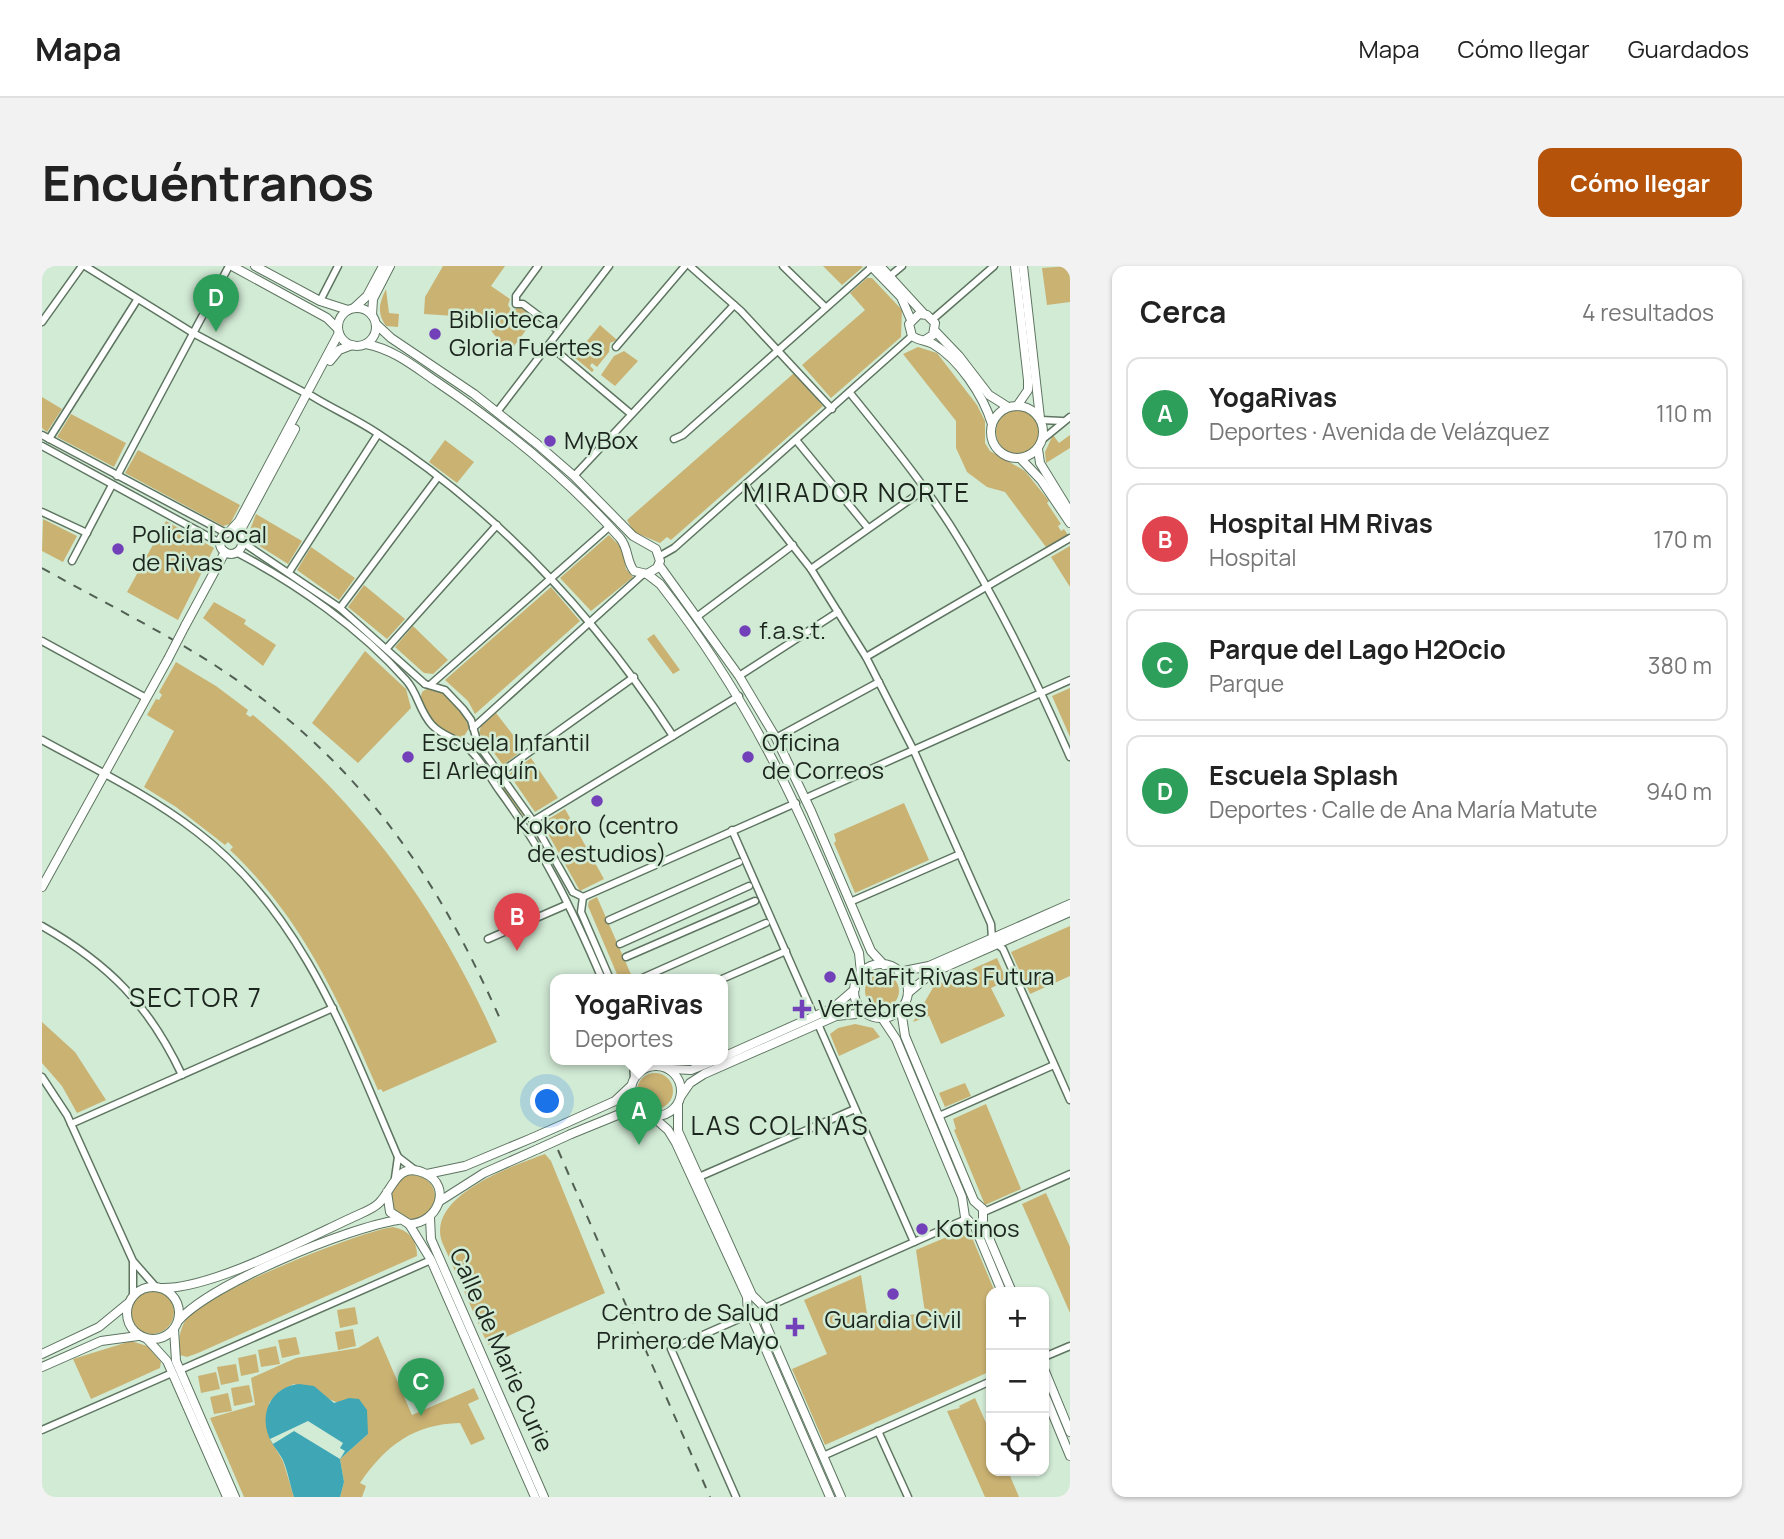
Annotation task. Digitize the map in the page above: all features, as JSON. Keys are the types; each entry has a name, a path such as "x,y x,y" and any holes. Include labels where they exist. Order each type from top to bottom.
{"street":[{"path":"42,322 84,266 193,333 378,434 438,477 496,525 551,577 634,677 673,736"},
{"path":"117,476 231,266 327,317 352,345"},
{"path":"255,266 320,301 351,309 374,319 391,338 497,412 573,476 633,536 653,546 659,561 739,676 776,738 806,798 871,951 884,965 900,972 919,970 1070,912"},
{"path":"320,301 337,268 328,266"},
{"path":"236,552 234,536 309,395 339,331 340,319 367,296 383,266"},
{"path":"366,344 375,335 373,299 390,266"},
{"path":"538,266 516,296 516,304 523,304 559,331"},
{"path":"497,412 609,266"},
{"path":"617,347 688,266 734,305 832,409"},
{"path":"783,266 825,307"},
{"path":"674,439 683,435 872,266 901,297 911,320 909,328 912,336"},
{"path":"880,266 924,314 933,319"},
{"path":"890,276 902,266"},
{"path":"933,319 994,266"},
{"path":"992,424 1028,390 1015,266"},
{"path":"1023,266 1043,439"},
{"path":"49,439 137,300"},
{"path":"573,476 734,305"},
{"path":"911,320 924,314"},
{"path":"933,319 935,331 960,356 989,395 1012,406 1027,407 1040,419 1052,422 1068,418"},
{"path":"925,340 935,331"},
{"path":"912,336 925,340 954,361 981,399 992,424 995,446 1006,456 1021,458 1038,449"},
{"path":"459,743 470,742 473,730 590,621 912,336"},
{"path":"309,395 339,350 366,344 396,355 478,410 567,485 624,543 631,568 660,584 739,696 796,803 859,953 861,973 855,989 833,1009 728,1062"},
{"path":"549,345 631,414"},
{"path":"850,393 925,489 987,586 1070,757"},
{"path":"1068,418 1043,439 1038,449 1040,464 1070,512"},
{"path":"289,572 378,434"},
{"path":"42,435 234,536 340,608 427,684 452,696 471,720 478,744 533,821 570,894 566,905 488,939"},
{"path":"796,440 868,528"},
{"path":"42,446 220,543 225,552"},
{"path":"1021,458 1041,480 1070,523"},
{"path":"340,608 438,477"},
{"path":"72,561 113,485"},
{"path":"745,485 811,569 866,657 914,751 992,924 995,941 1003,949 1070,1100"},
{"path":"811,569 925,489"},
{"path":"42,512 87,533"},
{"path":"387,648 496,525"},
{"path":"416,693 609,527"},
{"path":"220,543 234,536"},
{"path":"866,657 1070,538"},
{"path":"629,555 634,548 644,543"},
{"path":"698,616 793,545"},
{"path":"225,552 236,552 339,620 381,656 416,693 424,716 437,730 470,749 570,894 583,897 796,803"},
{"path":"42,887 225,552"},
{"path":"739,676 838,612"},
{"path":"42,640 146,698"},
{"path":"500,773 634,677"},
{"path":"806,798 1070,680"},
{"path":"776,738 879,682"},
{"path":"533,821 739,696"},
{"path":"42,740 157,803 197,832 248,880 293,936 333,1008 398,1157 417,1171 427,1174 465,1166 615,1101 648,1067 691,1070 703,1065"},
{"path":"732,830 914,1242"},
{"path":"850,902 960,854"},
{"path":"609,920 739,862"},
{"path":"620,944 749,886"},
{"path":"583,897 581,908 608,974"},
{"path":"626,957 755,901"},
{"path":"1010,1287 983,1216 905,1036 901,1010 908,993 932,973 1070,904"},
{"path":"566,905 572,911 600,974"},
{"path":"572,911 581,908"},
{"path":"651,974 766,923"},
{"path":"42,926 97,961 123,985 159,1030 183,1075"},
{"path":"728,976 786,951"},
{"path":"861,973 876,965 884,965"},
{"path":"900,972 906,981 908,993"},
{"path":"855,989 857,1003 866,1013"},
{"path":"71,1124 333,1008"},
{"path":"882,1018 901,1010"},
{"path":"728,1055 816,1020 866,1013 882,1018 897,1040 968,1218 1000,1287"},
{"path":"633,1065 634,1104 668,1130 676,1143 841,1497"},
{"path":"661,1065 679,1080 678,1131 756,1311 830,1497"},
{"path":"42,1367 101,1341 163,1337 174,1329 192,1305 219,1289 365,1226 398,1220 409,1224 421,1223 430,1218 440,1201 484,1173 620,1114 667,1114 690,1083 723,1065"},
{"path":"939,1116 1054,1065"},
{"path":"42,1077 56,1095 71,1124 133,1261 133,1295"},
{"path":"698,1177 855,1109"},
{"path":"42,1354 99,1327 144,1287 183,1287 214,1278 376,1206 395,1178 398,1157"},
{"path":"395,1178 417,1171"},
{"path":"427,1174 437,1186 440,1201"},
{"path":"736,1497 671,1349 968,1218 983,1216 1070,1174"},
{"path":"387,1192 387,1206 398,1220"},
{"path":"968,1218 970,1205 977,1205"},
{"name":"Calle de Marie Curie","path":"430,1218 429,1229 439,1258 544,1497"},
{"name":"Calle de Marie Curie","path":"409,1224 431,1260 535,1497"},
{"path":"42,1430 431,1260"},
{"path":"133,1261 177,1302 179,1320"},
{"path":"127,1304 128,1324 163,1354 176,1372 235,1497"},
{"path":"174,1329 176,1372 227,1497"},
{"path":"1049,1355 1070,1346"},
{"path":"1049,1381 1070,1432"},
{"path":"823,1456 986,1383"},
{"path":"1049,1405 1070,1456"},
{"path":"878,1431 908,1497"}],"shaded area":[{"path":"443,266 505,266 491,286 510,299 508,305 511,310 522,307 536,317 511,350 500,342 475,310 470,317 424,314 425,297"},
{"path":"823,266 861,266 863,267 842,285"},
{"path":"1070,266 1070,302 1047,305 1042,268"},
{"path":"867,278 872,278 902,310 901,337 831,398 802,365 865,310 850,293"},
{"path":"386,289 389,313 399,314 398,327 386,326 381,316 381,304"},
{"path":"600,325 617,340 610,343 609,352 597,367 592,363 592,372 574,357"},
{"path":"918,347 937,353 977,405 985,421 985,443 990,451 1025,471 1049,501 1047,503 1061,524 1058,526 1061,531 1064,529 1068,535 1046,547 1005,492 987,487 967,472 956,448 956,421 903,354"},
{"path":"624,351 638,361 615,386 601,375 614,356"},
{"path":"794,373 823,406 671,540 667,537 660,543 634,532 627,520"},
{"path":"42,397 62,409 47,432 42,428"},
{"path":"1018,410 1034,416 1040,432 1034,448 1018,454 1002,448 996,432 1002,416"},
{"path":"71,414 126,443 114,467 57,437"},
{"path":"1053,435 1059,443 1070,435 1070,448 1046,463 1045,452"},
{"path":"445,440 474,462 457,483 429,462"},
{"path":"138,450 240,505 230,524 223,526 125,473"},
{"path":"256,514 302,541 288,564 247,538"},
{"path":"43,519 77,536 63,562 42,551"},
{"path":"166,521 214,548 178,620 127,592"},
{"path":"609,535 623,549 626,569 633,577 591,611 560,578"},
{"path":"1070,546 1070,587 1051,557"},
{"path":"311,547 355,578 339,600 297,570"},
{"path":"364,585 405,619 387,639 348,607"},
{"path":"551,587 580,621 475,714 468,701 445,680"},
{"path":"214,602 246,620 244,624 276,645 263,666 203,618"},
{"path":"413,626 448,660 433,674 424,673 395,647"},
{"path":"654,634 680,670 673,674 647,639"},
{"path":"365,651 406,689 411,708 358,763 312,723"},
{"path":"176,662 216,686 248,710 246,714 250,717 253,715 293,751 364,825 423,904 474,993 497,1042 383,1092 378,1090 333,993 298,932 278,904 230,850 233,847 228,842 225,845 176,807 144,787 174,731 147,715 156,699 159,700 162,695 159,692"},
{"path":"428,688 442,693 459,708 469,728 463,738 449,736 443,732 427,713 420,700 422,692"},
{"path":"1070,688 1070,737 1052,696"},
{"path":"496,713 524,749 503,765 479,733 481,726"},
{"path":"473,747 531,822 570,891 529,824"},
{"path":"531,758 558,798 535,812 509,774"},
{"path":"904,803 929,860 855,893 834,843 834,834"},
{"path":"565,809 604,879 580,891 542,823"},
{"path":"597,897 631,974 617,974 588,906 589,901"},
{"path":"1070,926 1070,976 1030,994 1011,952"},
{"path":"997,958 1007,981 991,988 1005,1016 941,1044 929,1016 913,1022 934,986"},
{"path":"882,974 894,979 899,991 894,1003 882,1008 870,1003 865,991 870,979"},
{"path":"42,1022 75,1052 106,1100 77,1113 62,1086 42,1063"},
{"path":"855,1024 873,1028 880,1037 839,1056 830,1034 838,1028"},
{"path":"655,1073 668,1078 673,1091 668,1104 655,1109 642,1104 637,1091 642,1078"},
{"path":"965,1083 971,1096 945,1107 939,1093"},
{"path":"986,1104 1021,1189 985,1205 954,1130 953,1119"},
{"path":"545,1154 551,1161 605,1293 488,1345 442,1242 440,1226 447,1211 475,1185"},
{"path":"413,1175 422,1176 429,1181 434,1188 434,1206 429,1213 422,1218 413,1219 404,1218 397,1213 392,1206 391,1197 392,1188 397,1181 404,1176"},
{"path":"1046,1193 1070,1247 1070,1313 1022,1204"},
{"path":"393,1227 411,1237 416,1245 417,1256 198,1353 187,1357 180,1355 181,1329 190,1315 204,1305 287,1264 350,1239"},
{"path":"968,1228 993,1287 986,1287 986,1373 825,1445 792,1369 827,1354 804,1300 861,1275 868,1320 925,1313 916,1250"},
{"path":"152,1290 168,1296 174,1312 168,1328 152,1334 136,1328 130,1312 136,1296"},
{"path":"355,1307 358,1324 340,1328 337,1310"},
{"path":"353,1329 356,1346 338,1350 335,1332"},
{"path":"378,1336 412,1415 474,1388 479,1399 468,1404 485,1439 471,1445 460,1423 429,1427 415,1432 391,1448 370,1470 360,1483 366,1486 362,1497 340,1497 344,1482 340,1459 368,1434 338,1403 294,1384 280,1391 269,1403 270,1439 283,1461 294,1497 244,1497 210,1418 255,1405 251,1378 296,1358 358,1348"},
{"path":"296,1337 300,1354 282,1358 278,1340"},
{"path":"131,1341 147,1346 161,1362 160,1368 91,1399 73,1359"},
{"path":"276,1346 280,1364 261,1367 258,1350"},
{"path":"256,1354 259,1372 241,1376 238,1358"},
{"path":"236,1364 239,1381 221,1385 217,1367"},
{"path":"216,1372 220,1389 201,1393 198,1376"},
{"path":"249,1385 253,1402 234,1406 231,1388"},
{"path":"228,1393 232,1411 214,1414 210,1397"},
{"path":"975,1398 986,1423 986,1476 1010,1476 1019,1497 985,1497 947,1411 960,1408 959,1406"}],"water":[{"path":"299,1384 314,1386 334,1403 349,1398 359,1399 367,1410 368,1434 340,1459 344,1482 340,1497 294,1497 283,1460 269,1437 266,1419 270,1402 282,1390"}],"pier":[{"path":"308,1421 343,1443 340,1448 345,1451 340,1459 294,1431 273,1444 270,1439"}],"railway":[{"path":"42,568 213,664 264,700 349,777 418,865 475,966 501,1021"},
{"path":"558,1150 710,1497"}],"place":[{"name":"Escuela Splash","path":"216,332"},
{"name":"Biblioteca Gloria Fuertes","path":"435,334"},
{"name":"MyBox","path":"550,441"},
{"name":"Policía Local de Rivas","path":"118,549"},
{"name":"f.a.s.t.","path":"745,631"},
{"name":"Escuela Infantil El Arlequín","path":"408,757"},
{"name":"Oficina de Correos","path":"748,757"},
{"name":"Kokoro (centro de estudios)","path":"597,801"},
{"name":"Hospital HM Rivas","path":"517,951"},
{"name":"AltaFit Rivas Futura","path":"830,977"},
{"name":"Vertèbres","path":"802,1009"},
{"name":"YogaRivas","path":"639,1145"},
{"name":"Kotinos","path":"922,1229"},
{"name":"Guardia Civil","path":"893,1294"},
{"name":"Centro de Salud Primero de Mayo","path":"795,1327"},
{"name":"Parque del Lago H2Ocio","path":"421,1416"}],"district":[{"name":"MIRADOR NORTE","path":"857,493"},
{"name":"SECTOR 7","path":"196,998"},
{"name":"LAS COLINAS","path":"780,1126"}]}
